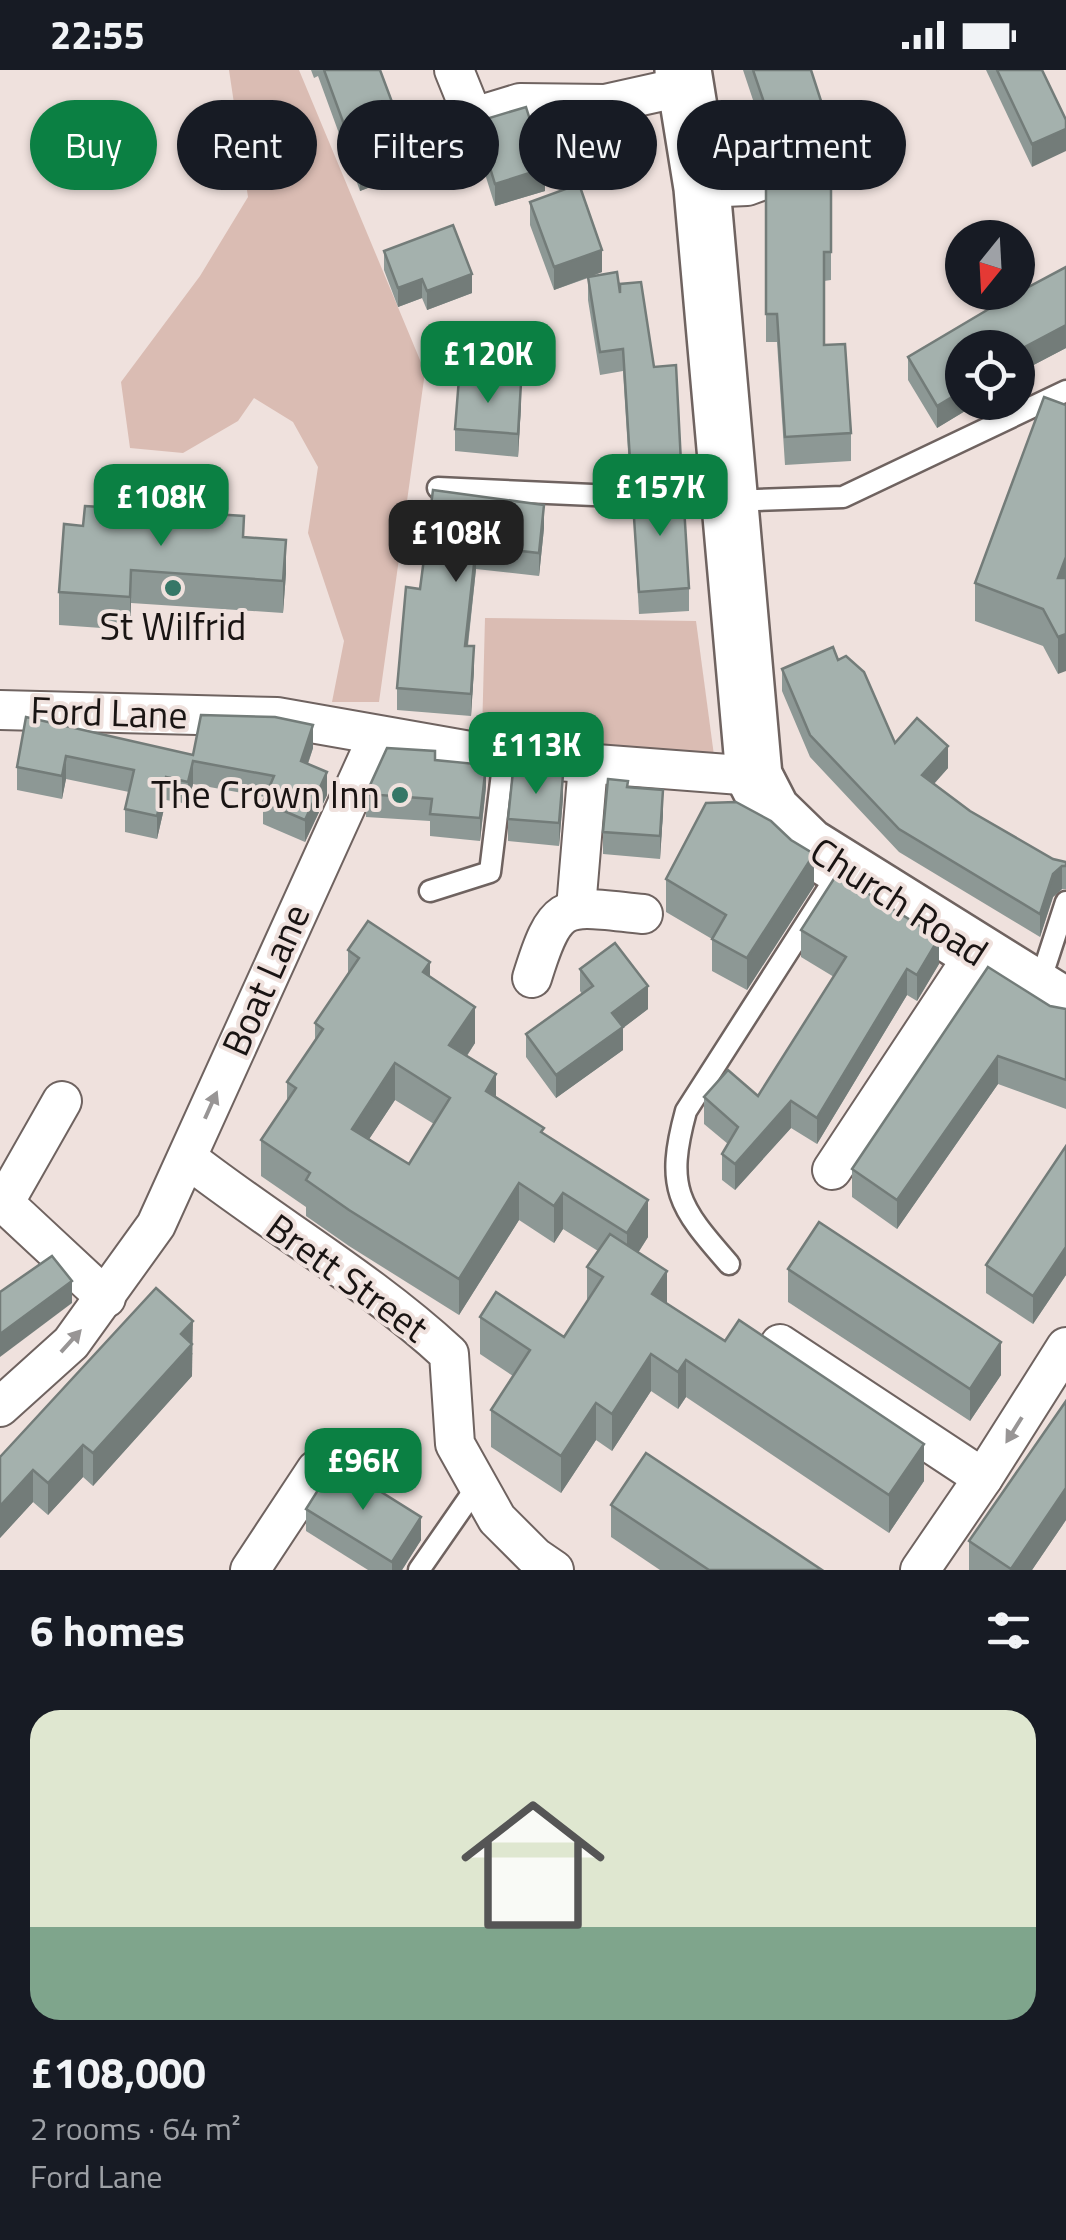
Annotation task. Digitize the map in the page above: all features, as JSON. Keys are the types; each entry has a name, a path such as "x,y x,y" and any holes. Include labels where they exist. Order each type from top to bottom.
{"main road":[{"path":"702,190 754,776"},
{"name":"Church Road","path":"754,776 772,812 808,846 1052,998"}],"street":[{"path":"454,70 455,122 520,102 604,104 685,78"},
{"name":"Ford Lane","path":"0,710 277,717 504,757 754,776"},
{"name":"Boat Lane","path":"0,1407 71,1343 156,1226 378,736"},
{"path":"576,908 588,765"},
{"path":"532,978 552,922 576,908 643,914"},
{"path":"832,1170 976,952"},
{"path":"62,1101 4,1203 106,1298"},
{"name":"Brett Street","path":"187,1158 242,1202 408,1316 449,1354 455,1444 497,1519 535,1558 554,1570"},
{"path":"780,1344 983,1478"},
{"path":"920,1570 1066,1348"},
{"path":"250,1570 316,1470"}],"lane":[{"path":"438,488 728,501 842,498 1066,391"},
{"path":"430,891 490,872 504,757"},
{"path":"729,1264 693,1224 680,1196 674,1154 686,1110 842,867"},
{"path":"1052,998 1066,902"},
{"path":"418,1570 478,1485"}],"shaded area":[{"path":"229,70 299,70 312,100 233,100"},
{"path":"317,113 337,161 337,190 349,190 425,372 379,702 332,702 344,641 308,533 318,467 293,422 254,398 238,421 183,453 130,448 121,382 200,276 248,197 247,190 317,190"},
{"path":"485,618 696,621 715,763 482,735"}],"building":[{"path":"324,70 380,70 391,100 337,100 337,105"},
{"path":"753,70 811,70 821,100 763,100"},
{"path":"997,70 1042,70 1066,120 1066,129 1032,144"},
{"path":"519,109 519,176 499,183 499,115"},
{"path":"563,190 581,190 602,250 554,267 530,202"},
{"path":"766,190 831,190 831,252 824,252 824,345 845,344 851,433 785,437 777,314 766,314"},
{"path":"453,225 472,274 427,291 422,279 398,288 384,251"},
{"path":"1066,267 1066,325 1035,342 1035,330 953,330 987,310 1035,310 1035,284"},
{"path":"617,272 620,293 620,284 641,282 654,367 676,365 681,463 630,460 623,349 600,352 588,277"},
{"path":"945,335 945,401 937,406 908,357"},
{"path":"459,378 521,383 518,434 455,429"},
{"path":"1044,397 1066,405 1066,557 1058,578 1066,578 1066,634 1058,637 1043,609 975,583"},
{"path":"632,488 683,490 689,588 639,592"},
{"path":"433,490 544,505 539,553 476,546 465,646 474,646 471,694 397,688 406,587 420,589"},
{"path":"85,506 244,516 243,537 286,540 283,581 131,570 130,597 59,592 64,524 83,526"},
{"path":"833,647 838,660 846,656 864,672 895,743 917,718 948,746 922,775 970,811 1053,859 1066,862 1053,874 1040,914 899,829 810,735 782,669"},
{"path":"201,715 275,717 313,725 301,761 327,772 305,820 263,802 274,776 193,761 188,782 166,777 157,816 125,809 134,770 66,756 62,776 17,767 26,717 193,755"},
{"path":"387,748 435,751 435,760 486,765 480,818 430,814 432,799 366,794"},
{"path":"513,771 563,775 559,823 508,819"},
{"path":"608,779 628,781 627,787 663,790 660,836 603,832"},
{"path":"736,802 771,821 814,854 747,958 712,939 726,915 666,879 706,803"},
{"path":"837,874 939,938 917,975 907,969 817,1118 791,1101 735,1164 722,1154 738,1127 704,1097 728,1070 758,1096 846,957 801,930"},
{"path":"368,921 430,962 423,972 475,1007 449,1045 496,1074 486,1091 544,1128 541,1132 648,1200 627,1233 563,1193 554,1206 519,1183 459,1279 306,1180 310,1173 261,1140 296,1088 287,1082 323,1029 315,1023 359,958 348,950","holes":["395,1063 450,1098 409,1164 352,1129"]},
{"path":"615,943 648,986 612,1013 623,1027 556,1075 526,1034 593,986 580,969"},
{"path":"988,967 1050,1006 1066,1009 1066,1080 998,1056 897,1200 852,1169"},
{"path":"1066,1146 1066,1247 1033,1296 986,1265"},
{"path":"819,1222 1001,1342 970,1389 788,1269"},
{"path":"610,1234 667,1271 652,1294 725,1341 739,1320 924,1444 889,1495 686,1360 678,1372 651,1354 612,1414 596,1403 561,1456 491,1410 530,1350 480,1317 496,1292 564,1337 603,1277 587,1267"},
{"path":"52,1256 72,1281 0,1334 0,1292"},
{"path":"156,1288 193,1321 181,1334 192,1344 93,1453 83,1445 48,1483 33,1470 0,1506 0,1457"},
{"path":"1066,1401 1066,1488 1011,1569 969,1541"},
{"path":"646,1453 822,1570 709,1570 611,1505"},
{"path":"335,1463 421,1517 392,1562 306,1509"}],"place":[{"name":"St Wilfrid","path":"173,588"},
{"name":"The Crown Inn","path":"400,795"}]}
